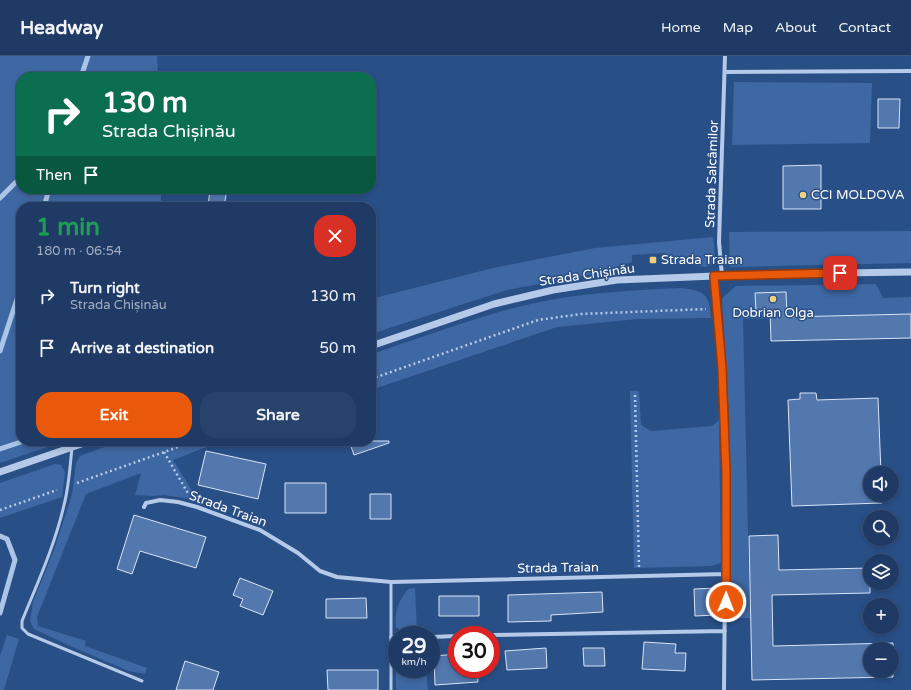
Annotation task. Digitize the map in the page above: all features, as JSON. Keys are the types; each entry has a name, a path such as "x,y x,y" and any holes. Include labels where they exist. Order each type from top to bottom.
{"street":[{"name":"Strada Salcâmilor","path":"718,276 725,56"},
{"path":"725,72 911,71"},
{"name":"Strada Chișinău","path":"376,344 494,304 553,290 617,280 718,276 911,272"},
{"path":"718,276 717,308 726,473 724,690"},
{"path":"0,472 75,446"},
{"name":"Strada Traian","path":"144,507 146,503 160,500 178,502 197,507 260,530 298,552 320,571 337,577 391,582 726,574"},
{"path":"500,635 725,631"}],"lane":[{"path":"72,447 68,486 55,536 22,622 22,628 28,634 142,681"},
{"path":"391,582 391,626"},
{"path":"391,678 391,690"}],"path":[{"path":"376,377 538,320 581,314 717,308"},
{"path":"635,395 639,576"},
{"path":"0,510 181,446"},
{"path":"164,452 197,507"}],"shaded area":[{"path":"0,56 157,56 158,72 16,72 16,194 161,194 161,202 16,202 16,446 50,446 0,463"},
{"path":"734,82 872,83 870,143 732,145"},
{"path":"911,231 911,263 730,267 729,232"},
{"path":"713,237 715,257 714,264 705,267 664,260 665,253 632,255 632,262 593,274 507,290 376,332 376,298 493,268 595,248"},
{"path":"876,284 883,298 911,297 911,314 743,319 750,618 731,618 729,419 722,298 736,286"},
{"path":"680,288 695,290 704,294 707,298 711,318 638,319 557,327 376,388 376,352 489,315 534,303 602,293"},
{"path":"630,391 639,391 641,425 651,431 712,426 719,420 721,563 711,566 634,568"},
{"path":"107,446 209,446 173,460 198,500 164,495 135,495 141,473 86,494 37,617 38,626 86,641 85,646 147,668 145,674 129,671 77,649 34,629 30,621 33,602 54,550 72,495 76,463 80,456"},
{"path":"55,464 61,465 65,472 62,497 0,518 0,483"},
{"path":"415,588 417,626 396,626 398,606 408,589"},
{"path":"7,635 19,639 4,690 0,690 0,656"},
{"path":"396,678 427,678 428,690 396,690"}],"building":[{"path":"878,99 900,99 899,128 878,128"},
{"path":"821,165 821,209 783,209 783,166"},
{"path":"209,194 226,194 225,202 209,202"},
{"path":"786,292 787,317 911,314 911,338 771,341 770,310 756,311 755,293"},
{"path":"800,393 816,393 817,400 878,398 881,466 863,466 863,502 882,503 792,506 788,400 800,399"},
{"path":"376,441 389,441 389,443 354,455 351,446 376,446"},
{"path":"206,451 266,464 258,499 198,485"},
{"path":"285,483 326,483 326,513 285,513"},
{"path":"370,494 391,494 391,519 370,519"},
{"path":"134,515 206,537 196,568 140,551 132,574 117,569"},
{"path":"778,535 779,570 863,568 863,590 870,590 870,593 772,595 773,646 863,644 863,678 752,680 749,536"},
{"path":"240,578 273,591 263,615 240,606 243,599 233,595"},
{"path":"717,588 717,615 695,616 694,589"},
{"path":"602,592 603,612 551,615 551,621 508,622 508,595"},
{"path":"439,596 479,596 479,616 439,616"},
{"path":"366,598 367,618 326,618 326,599"},
{"path":"644,642 676,644 675,653 686,653 685,671 642,669"},
{"path":"546,648 547,668 507,670 505,651"},
{"path":"583,648 604,648 605,666 584,666"},
{"path":"440,655 448,655 448,678 478,678 478,682 435,685 435,678 440,678"},
{"path":"185,661 219,672 213,690 176,690"},
{"path":"327,670 378,670 378,690 328,690"}],"waterway":[{"path":"83,72 88,56"},
{"path":"0,198 16,182"},
{"path":"45,202 48,194"},
{"path":"0,351 16,302"},
{"path":"0,449 16,444"},
{"path":"0,536 7,539 15,560 0,613"}],"place":[{"name":"CCI MOLDOVA","path":"803,195"},
{"name":"Strada Traian","path":"653,260"},
{"name":"Dobrian Olga","path":"773,299"}],"route":[{"path":"726,602 726,473 722,368 714,276 840,273"}]}
